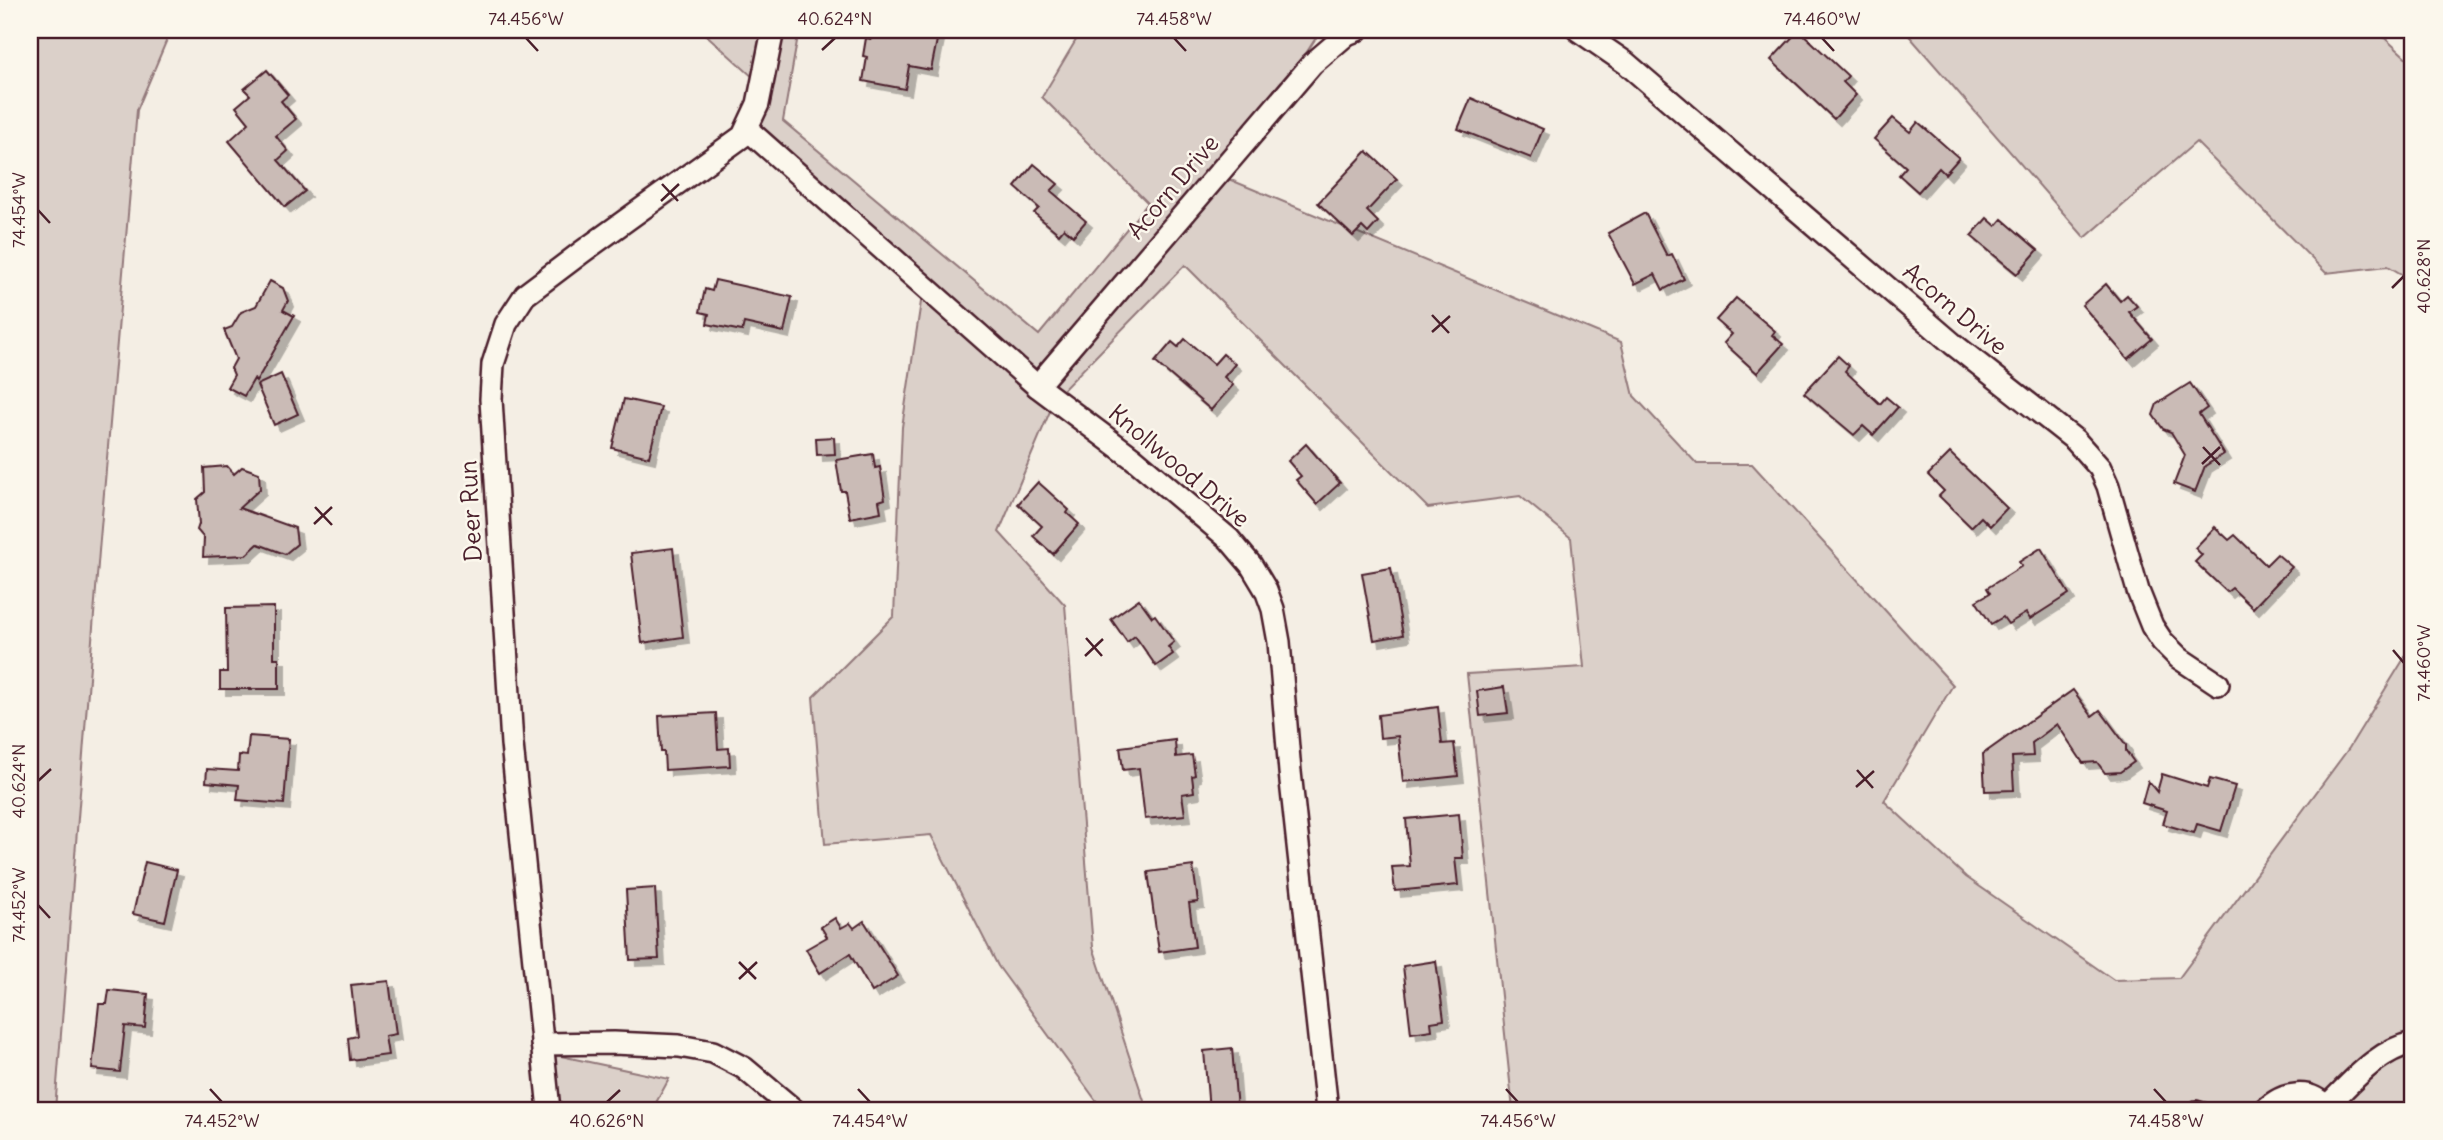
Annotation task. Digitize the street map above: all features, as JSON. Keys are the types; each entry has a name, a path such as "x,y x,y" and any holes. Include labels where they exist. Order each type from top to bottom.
{"street":[{"name":"Deer Run","path":"549,1110 512,744 491,404 493,363 506,324 526,295 582,251 743,136 758,104 773,30"},
{"name":"Acorn Drive","path":"1037,386 1312,64 1347,34 1357,30"},
{"name":"Acorn Drive","path":"1578,30 1626,63 1953,344 2075,440 2100,468 2108,486 2138,591 2152,625 2162,641 2179,658 2218,684"},
{"name":"Knollwood Drive","path":"747,129 1037,386 1133,458 1229,539 1251,565 1266,590 1273,609 1279,642 1290,772 1327,1110"},
{"path":"2265,1110 2278,1099 2291,1094 2314,1098 2327,1108 2366,1068 2385,1054 2413,1043"},
{"path":"542,1044 679,1046 712,1052 744,1068 794,1110"}],"shaded area":[{"path":"30,30 171,30 137,110 55,1110 30,1110"},
{"path":"701,30 799,30 783,121 1039,335 1148,203 1042,97 1082,30 1321,30 1226,178 1621,342 1634,396 1697,464 1752,464 1953,685 1884,801 1966,877 2114,980 2179,978 2349,748 2413,644 2413,1110 1513,1110 1467,674 1584,667 1571,538 1520,496 1428,508 1185,265 1056,397 999,532 1065,605 1093,947 1147,1110 1103,1110 998,966 931,835 825,844 813,697 894,616 902,427 924,282 758,126 765,88"},
{"path":"1904,30 2376,30 2413,64 2413,281 2388,266 2326,273 2196,142 2085,238"},
{"path":"542,1052 669,1079 652,1110 542,1110"}],"building":[{"path":"873,30 939,30 931,70 909,66 905,89 863,81 867,57 863,56 866,38 871,39"},
{"path":"1799,30 1848,76 1843,82 1856,95 1834,119 1771,60"},
{"path":"267,70 288,95 281,101 296,119 276,136 288,151 278,160 305,191 285,207 229,141 249,123 236,107 250,95 244,89"},
{"path":"1471,98 1543,129 1531,158 1458,129"},
{"path":"1893,118 1910,132 1918,122 1959,158 1945,174 1939,168 1918,192 1899,175 1906,167 1874,139"},
{"path":"1367,151 1397,179 1367,211 1378,222 1368,233 1362,227 1353,236 1318,203"},
{"path":"1034,164 1058,184 1051,191 1086,221 1073,236 1064,228 1059,234 1034,213 1039,208 1015,187"},
{"path":"1645,213 1667,256 1672,254 1684,279 1663,290 1655,274 1635,284 1608,233"},
{"path":"1987,218 1996,226 2002,219 2038,250 2017,274 1971,236"},
{"path":"715,280 792,297 784,332 744,323 742,331 707,324 709,314 700,312 705,289 712,291"},
{"path":"270,281 283,288 288,301 283,310 294,316 256,382 254,379 244,396 227,387 234,375 231,368 236,359 224,330 232,327 241,312 256,306"},
{"path":"2106,284 2120,301 2127,295 2137,306 2129,312 2152,339 2128,359 2082,305"},
{"path":"1736,298 1775,331 1772,335 1783,344 1757,373 1724,343 1732,334 1716,320"},
{"path":"1185,339 1214,364 1223,354 1235,364 1224,377 1233,385 1211,410 1155,362 1172,342 1178,347"},
{"path":"1838,356 1849,366 1845,371 1880,404 1886,397 1898,407 1873,435 1863,426 1854,435 1804,393"},
{"path":"281,374 298,414 274,425 257,385"},
{"path":"2190,383 2207,408 2199,414 2224,454 2205,466 2195,492 2174,484 2185,455 2171,432 2163,429 2153,415 2157,404"},
{"path":"624,399 661,407 649,457 612,448"},
{"path":"834,437 835,454 817,455 816,438"},
{"path":"1306,444 1340,483 1317,504 1296,480 1301,476 1288,461"},
{"path":"1950,453 2007,508 1990,526 1981,517 1971,527 1939,496 1944,491 1928,475"},
{"path":"873,454 875,468 880,467 885,499 879,501 881,512 850,518 845,491 841,491 836,460"},
{"path":"227,466 234,474 242,467 259,473 260,489 239,508 295,528 297,544 285,554 258,544 246,555 203,557 204,538 197,530 197,499 205,492 204,468"},
{"path":"1038,482 1069,510 1067,513 1079,524 1053,554 1033,536 1042,526 1018,504"},
{"path":"2215,527 2229,540 2235,535 2266,565 2277,554 2292,567 2253,608 2232,588 2227,592 2195,562 2202,555 2195,548"},
{"path":"673,548 683,637 642,643 631,553"},
{"path":"2041,548 2069,594 2030,619 2026,613 2008,624 2003,617 1991,624 1976,601 1990,593 1987,588 2022,566 2019,562"},
{"path":"1391,568 1403,635 1374,640 1362,573"},
{"path":"1139,599 1152,617 1155,615 1174,642 1168,647 1173,654 1156,666 1135,636 1127,642 1111,619"},
{"path":"274,607 274,658 279,658 279,689 220,689 220,672 227,672 226,608"},
{"path":"1504,687 1508,713 1480,716 1477,691"},
{"path":"2073,690 2092,716 2100,710 2126,745 2126,751 2134,762 2120,772 2105,773 2097,762 2083,763 2057,724 2032,743 2033,756 2012,757 2014,790 1985,791 1983,754"},
{"path":"1438,707 1442,744 1454,743 1458,776 1403,782 1398,736 1380,738 1378,715"},
{"path":"716,713 718,749 729,748 730,766 665,770 659,716"},
{"path":"249,736 289,739 284,804 237,800 239,785 206,782 207,769 238,771 239,755 247,756"},
{"path":"1175,740 1176,757 1192,755 1194,792 1182,794 1185,815 1145,819 1139,768 1123,770 1120,747"},
{"path":"2162,774 2207,788 2210,779 2235,786 2221,831 2197,824 2194,833 2163,824 2167,811 2142,803 2148,781 2157,792"},
{"path":"1459,814 1463,858 1455,858 1458,885 1395,891 1392,867 1410,866 1406,819"},
{"path":"145,862 177,870 165,921 133,914"},
{"path":"1193,866 1198,902 1189,903 1195,947 1159,952 1148,872"},
{"path":"655,888 659,959 630,960 626,890"},
{"path":"835,918 841,928 850,923 854,928 864,921 898,976 872,992 850,954 820,973 806,949 827,937 821,927"},
{"path":"1436,961 1444,1020 1431,1022 1432,1030 1411,1033 1403,966"},
{"path":"389,981 396,1034 385,1036 388,1055 350,1060 348,1038 357,1036 351,985"},
{"path":"109,990 148,994 145,1028 125,1026 120,1072 92,1069 99,1004 107,1004"},
{"path":"1232,1048 1237,1110 1209,1110 1204,1051"}]}
